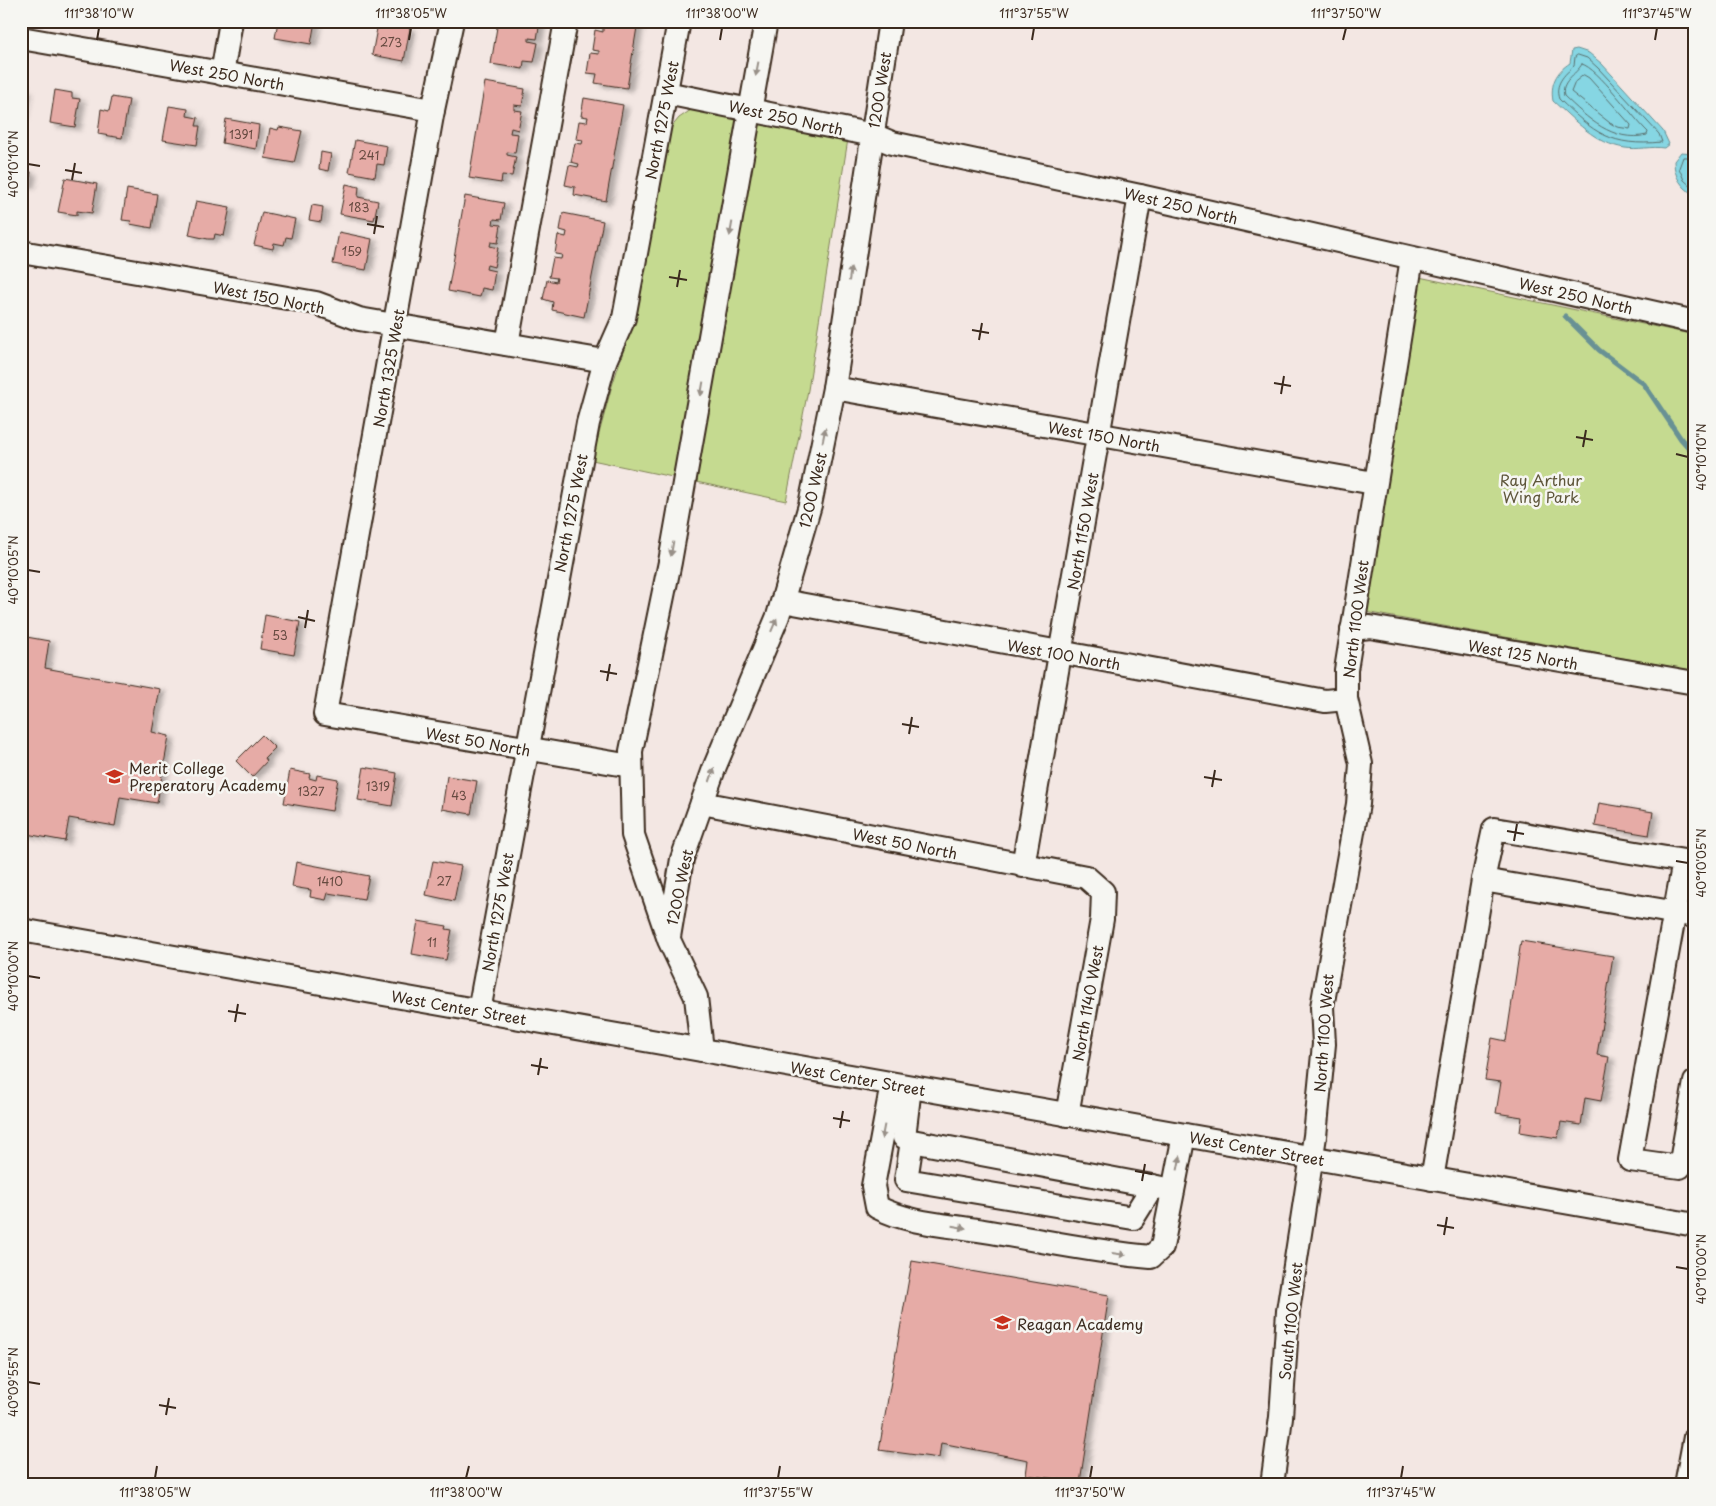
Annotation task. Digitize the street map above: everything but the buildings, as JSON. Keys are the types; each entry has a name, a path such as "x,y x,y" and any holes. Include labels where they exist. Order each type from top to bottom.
{"street":[{"path":"222,74 231,21"},
{"name":"North 1325 West","path":"325,714 396,326 433,110 452,21"},
{"path":"507,344 566,21"},
{"name":"North 1275 West","path":"479,1010 588,423 605,362 624,318 679,21"},
{"name":"1200 West","path":"702,1050 696,997 669,940 633,835 630,751 670,562 737,197 766,21"},
{"name":"1200 West","path":"669,940 682,860 702,803 782,601 810,505 834,388 867,158 873,135 890,21"},
{"name":"West 250 North","path":"21,38 433,110"},
{"name":"West 250 North","path":"666,93 873,135 892,143 1140,196 1695,322"},
{"name":"North 1150 West","path":"1022,866 1062,654 1140,196"},
{"name":"West 150 North","path":"21,252 316,303 359,319 605,362"},
{"name":"North 1100 West","path":"1313,1158 1324,1044 1322,1007 1359,788 1361,764 1346,699 1346,670 1374,483 1412,258"},
{"name":"West 150 North","path":"834,388 1374,483"},
{"name":"West 100 North","path":"782,601 1325,701 1346,699"},
{"name":"West 125 North","path":"1352,630 1370,627 1695,683"},
{"name":"West 50 North","path":"325,714 527,750 631,766"},
{"name":"West 50 North","path":"702,803 1086,877 1103,892"},
{"path":"1432,1179 1494,828 1684,860 1684,914 1630,1160 1680,1167 1695,1082"},
{"path":"1484,880 1684,914"},
{"name":"North 1140 West","path":"1067,1115 1102,919 1103,892"},
{"name":"West Center Street","path":"21,930 1695,1226"},
{"path":"901,1085 904,1137 912,1141 1163,1188"},
{"path":"901,1085 873,1186 876,1207 892,1215 1120,1254 1151,1257 1162,1246 1163,1188 1184,1135"},
{"path":"912,1141 906,1180 1133,1218 1163,1188"},
{"name":"South 1100 West","path":"1272,1485 1281,1417 1288,1311 1313,1158"},
{"path":"1686,1485 1695,1437"}],"green space":[{"path":"691,110 848,139 808,390 786,501 592,460 611,389 634,318 670,129 679,118"},
{"name":"Ray Arthur Wing Park","path":"1419,277 1695,335 1695,671 1365,612"}],"water":[{"path":"1577,49 1589,53 1602,64 1663,131 1669,144 1664,148 1625,148 1614,146 1586,130 1553,101 1552,89 1555,79 1561,70 1570,63 1572,50"},
{"path":"1681,152 1695,153 1695,196 1686,189 1675,172 1674,161"}],"waterway":[{"path":"1565,316 1599,350 1644,384 1681,439 1689,448 1695,450"}],"place":[{"name":"Merit College Preperatory Academy","path":"115,776"},
{"name":"Reagan Academy","path":"1003,1323"}]}
